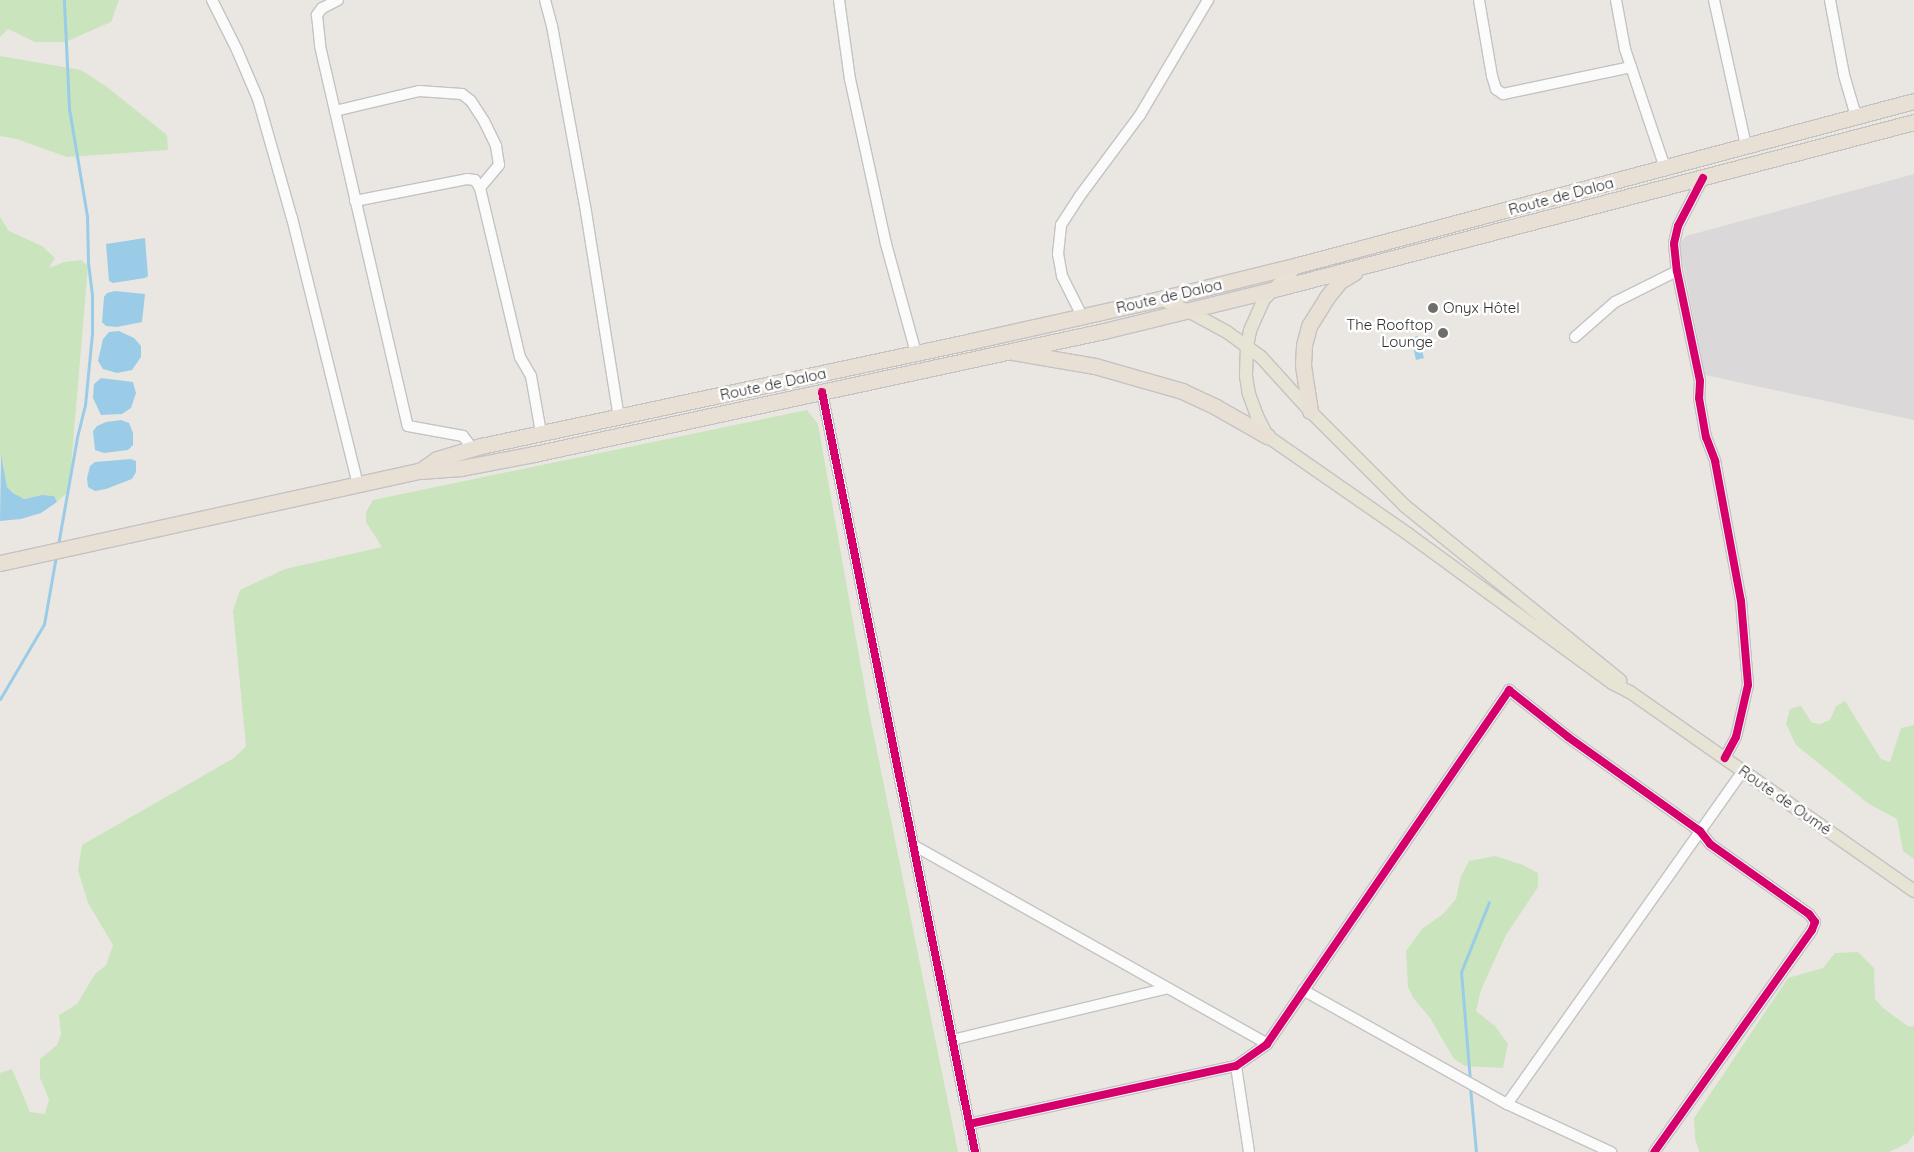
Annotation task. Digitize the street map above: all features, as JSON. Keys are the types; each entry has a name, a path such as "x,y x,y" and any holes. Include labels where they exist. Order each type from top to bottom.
{"highway":[{"name":"Route de Daloa","path":"420,471 437,460 472,448 1160,299 1298,265 1914,101"},
{"name":"Route de Daloa","path":"420,471 461,468 822,392 1006,350 1104,331 1271,290 1914,122"},
{"path":"1310,411 1303,365 1304,345 1309,326 1316,312 1340,281 1367,265"},
{"path":"1006,350 1095,366 1182,391 1216,406 1267,436"},
{"path":"0,563 420,471"}],"main road":[{"path":"1298,265 1264,299 1247,346 1246,376 1249,394 1267,436 1461,571 1612,683 1630,692"},
{"path":"1160,299 1188,311 1247,346 1261,357 1310,411 1405,506 1604,665 1630,692"},
{"name":"Route de Oumé","path":"1630,692 1744,770 1914,891"}],"street":[{"path":"212,0 237,50 258,99 292,218 358,484"},
{"path":"338,0 322,8 316,24 408,426 463,436 472,448"},
{"path":"545,0 552,26 586,212 619,417"},
{"path":"838,0 850,79 886,244 916,353"},
{"path":"1082,316 1062,276 1058,254 1061,225 1079,196 1140,115 1208,0"},
{"path":"1478,0 1492,76 1496,89 1503,94 1631,67"},
{"path":"1616,0 1631,67 1665,168"},
{"path":"1714,0 1746,146"},
{"path":"1830,0 1844,75 1856,116"},
{"path":"335,111 419,91 462,94 470,101 484,121 496,146 499,165 480,188"},
{"path":"1703,178 1678,226 1674,244 1677,270 1700,382 1699,398 1706,437 1715,461 1741,601 1748,685 1736,737 1725,758"},
{"path":"355,201 468,179 475,180 480,188 520,357 531,376 540,433"},
{"path":"1575,337 1615,302 1677,270"},
{"path":"822,392 975,1152"},
{"path":"969,1124 1236,1066 1267,1044 1509,690 1592,754 1700,831 1710,844 1809,914 1815,922 1807,938 1654,1152"},
{"path":"1507,1104 1744,770"},
{"path":"913,845 1267,1044"},
{"path":"952,1040 1168,988"},
{"path":"1303,990 1507,1104 1611,1152"},
{"path":"1236,1066 1249,1152"}],"shaded area":[{"path":"1914,174 1914,420 1705,375 1679,244 1686,236"}],"green space":[{"path":"0,0 119,0 111,22 65,42 35,42 8,29 0,37"},
{"path":"0,56 81,70 107,87 167,135 168,150 67,157 17,139 0,136"},
{"path":"0,217 9,231 42,246 55,258 49,268 64,262 81,260 88,266 69,491 57,502 54,496 42,495 23,499 13,493 7,487 0,455"},
{"path":"807,410 818,424 868,706 958,1152 0,1152 0,1073 12,1069 30,1112 45,1114 49,1099 40,1078 40,1059 57,1045 61,1034 59,1015 77,1004 95,974 106,965 113,945 88,903 78,870 82,845 234,758 246,746 233,611 240,590 285,569 382,547 366,522 366,512 373,500"},
{"path":"1845,701 1881,759 1890,762 1901,728 1914,725 1914,859 1903,851 1897,819 1869,804 1796,745 1786,724 1790,709 1801,706 1812,723 1820,724 1830,720 1836,706"},
{"path":"1495,856 1523,865 1538,873 1538,887 1506,935 1481,990 1476,1011 1495,1026 1508,1044 1503,1068 1465,1066 1454,1059 1430,1018 1414,999 1408,987 1406,951 1422,929 1443,914 1456,899 1461,876 1469,861"},
{"path":"1858,952 1874,968 1875,999 1883,1008 1909,1027 1914,1026 1914,1134 1908,1143 1889,1152 1699,1152 1695,1138 1694,1118 1788,978 1823,968 1835,953"}],"water":[{"path":"145,238 148,276 113,283 109,281 106,244"},
{"path":"115,291 145,294 142,322 117,327 106,326 102,322 104,297 107,293"},
{"path":"119,331 134,338 141,346 141,357 132,370 117,373 103,369 98,361 103,339 109,332"},
{"path":"1418,336 1424,358 1416,360 1411,338"},
{"path":"101,378 133,382 136,393 131,408 122,414 101,415 93,398 94,384"},
{"path":"121,420 129,423 133,433 133,445 128,450 104,453 95,450 93,431 97,426 106,422"},
{"path":"1,455 7,487 13,493 24,499 42,495 54,496 57,502 41,513 21,519 0,521"},
{"path":"131,459 136,461 136,472 132,479 95,491 88,487 87,478 90,466 95,462"}],"waterway":[{"path":"58,545 77,437 85,405 92,333 92,295 88,262 87,216 69,108 64,0"},
{"path":"0,699 44,624 56,556"},
{"path":"1470,1081 1461,972 1489,902"},
{"path":"1470,1087 1476,1152"}],"cycle path":[{"path":"1703,178 1678,226 1674,244 1677,271 1700,381 1699,398 1706,437 1715,461 1741,601 1748,685 1736,737 1725,758"},
{"path":"822,392 975,1152"},
{"path":"969,1124 1236,1066 1267,1044 1509,690 1568,737 1700,831 1710,844 1809,914 1815,922 1812,930 1654,1152"}],"place":[{"name":"Onyx Hôtel","path":"1433,308"},
{"name":"The Rooftop Lounge","path":"1443,333"}]}
